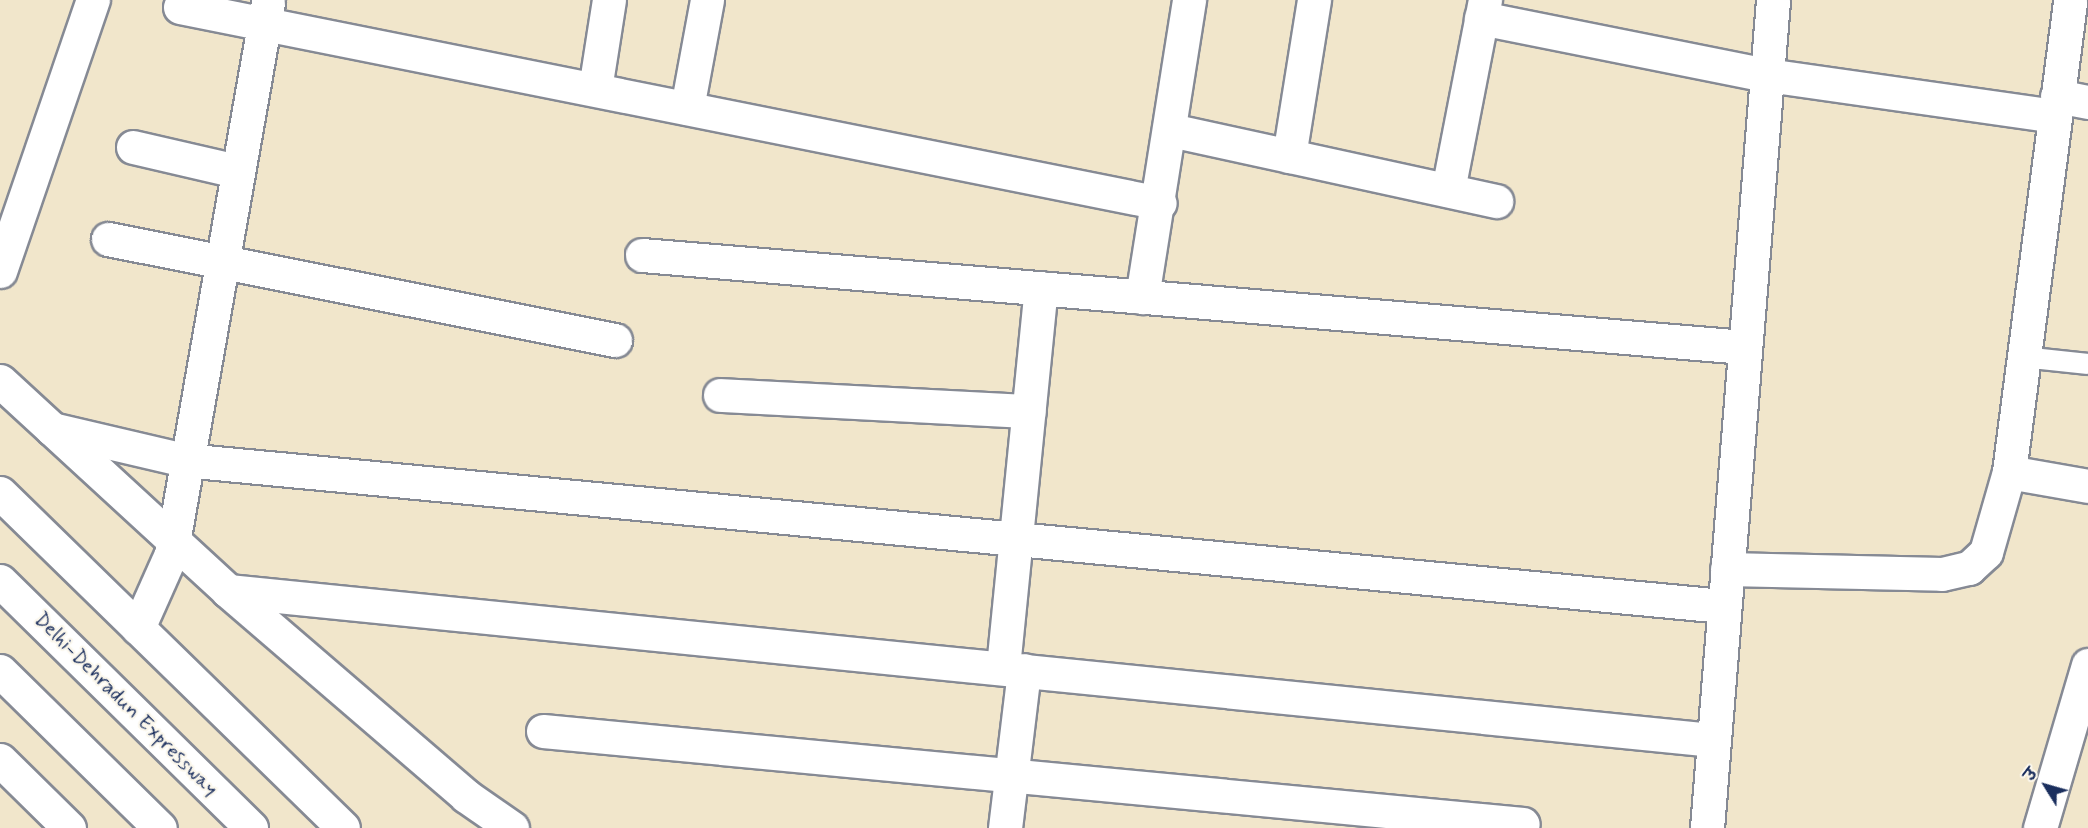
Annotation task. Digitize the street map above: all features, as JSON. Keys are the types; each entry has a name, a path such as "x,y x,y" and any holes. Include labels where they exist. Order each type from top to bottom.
{"main road":[{"path":"0,271 93,0"},
{"path":"595,89 609,0"},
{"path":"687,108 707,0"},
{"path":"1142,297 1160,203 1189,0"},
{"path":"1289,156 1314,0"},
{"path":"1707,828 1773,0"},
{"path":"1727,569 1942,574 1969,568 1986,552 2009,472 2024,357 2067,105 2070,0"},
{"path":"180,8 267,11 595,89 1160,203"},
{"path":"1448,190 1483,9 1767,75 2067,105"},
{"path":"138,628 157,593 172,548 184,460 267,11"},
{"path":"1170,130 1496,201"},
{"path":"133,147 237,171"},
{"path":"108,239 219,265 615,340"},
{"path":"642,255 1745,347"},
{"path":"1005,828 1015,772 1013,669 1016,539 1041,288"},
{"path":"0,381 172,548 228,591 466,796 512,828"},
{"path":"720,395 1029,411"},
{"path":"52,429 184,460 1724,606"},
{"path":"2009,472 2088,486"},
{"path":"0,493 343,828"},
{"name":"Delhi-Dehradun Expressway","path":"0,581 251,828"},
{"path":"228,591 1714,740"},
{"path":"2040,828 2088,665"},
{"path":"0,670 160,828"},
{"path":"543,731 1015,772 1523,824"},
{"path":"0,760 69,828"}],"lane":[{"path":"2024,357 2088,364"}]}
